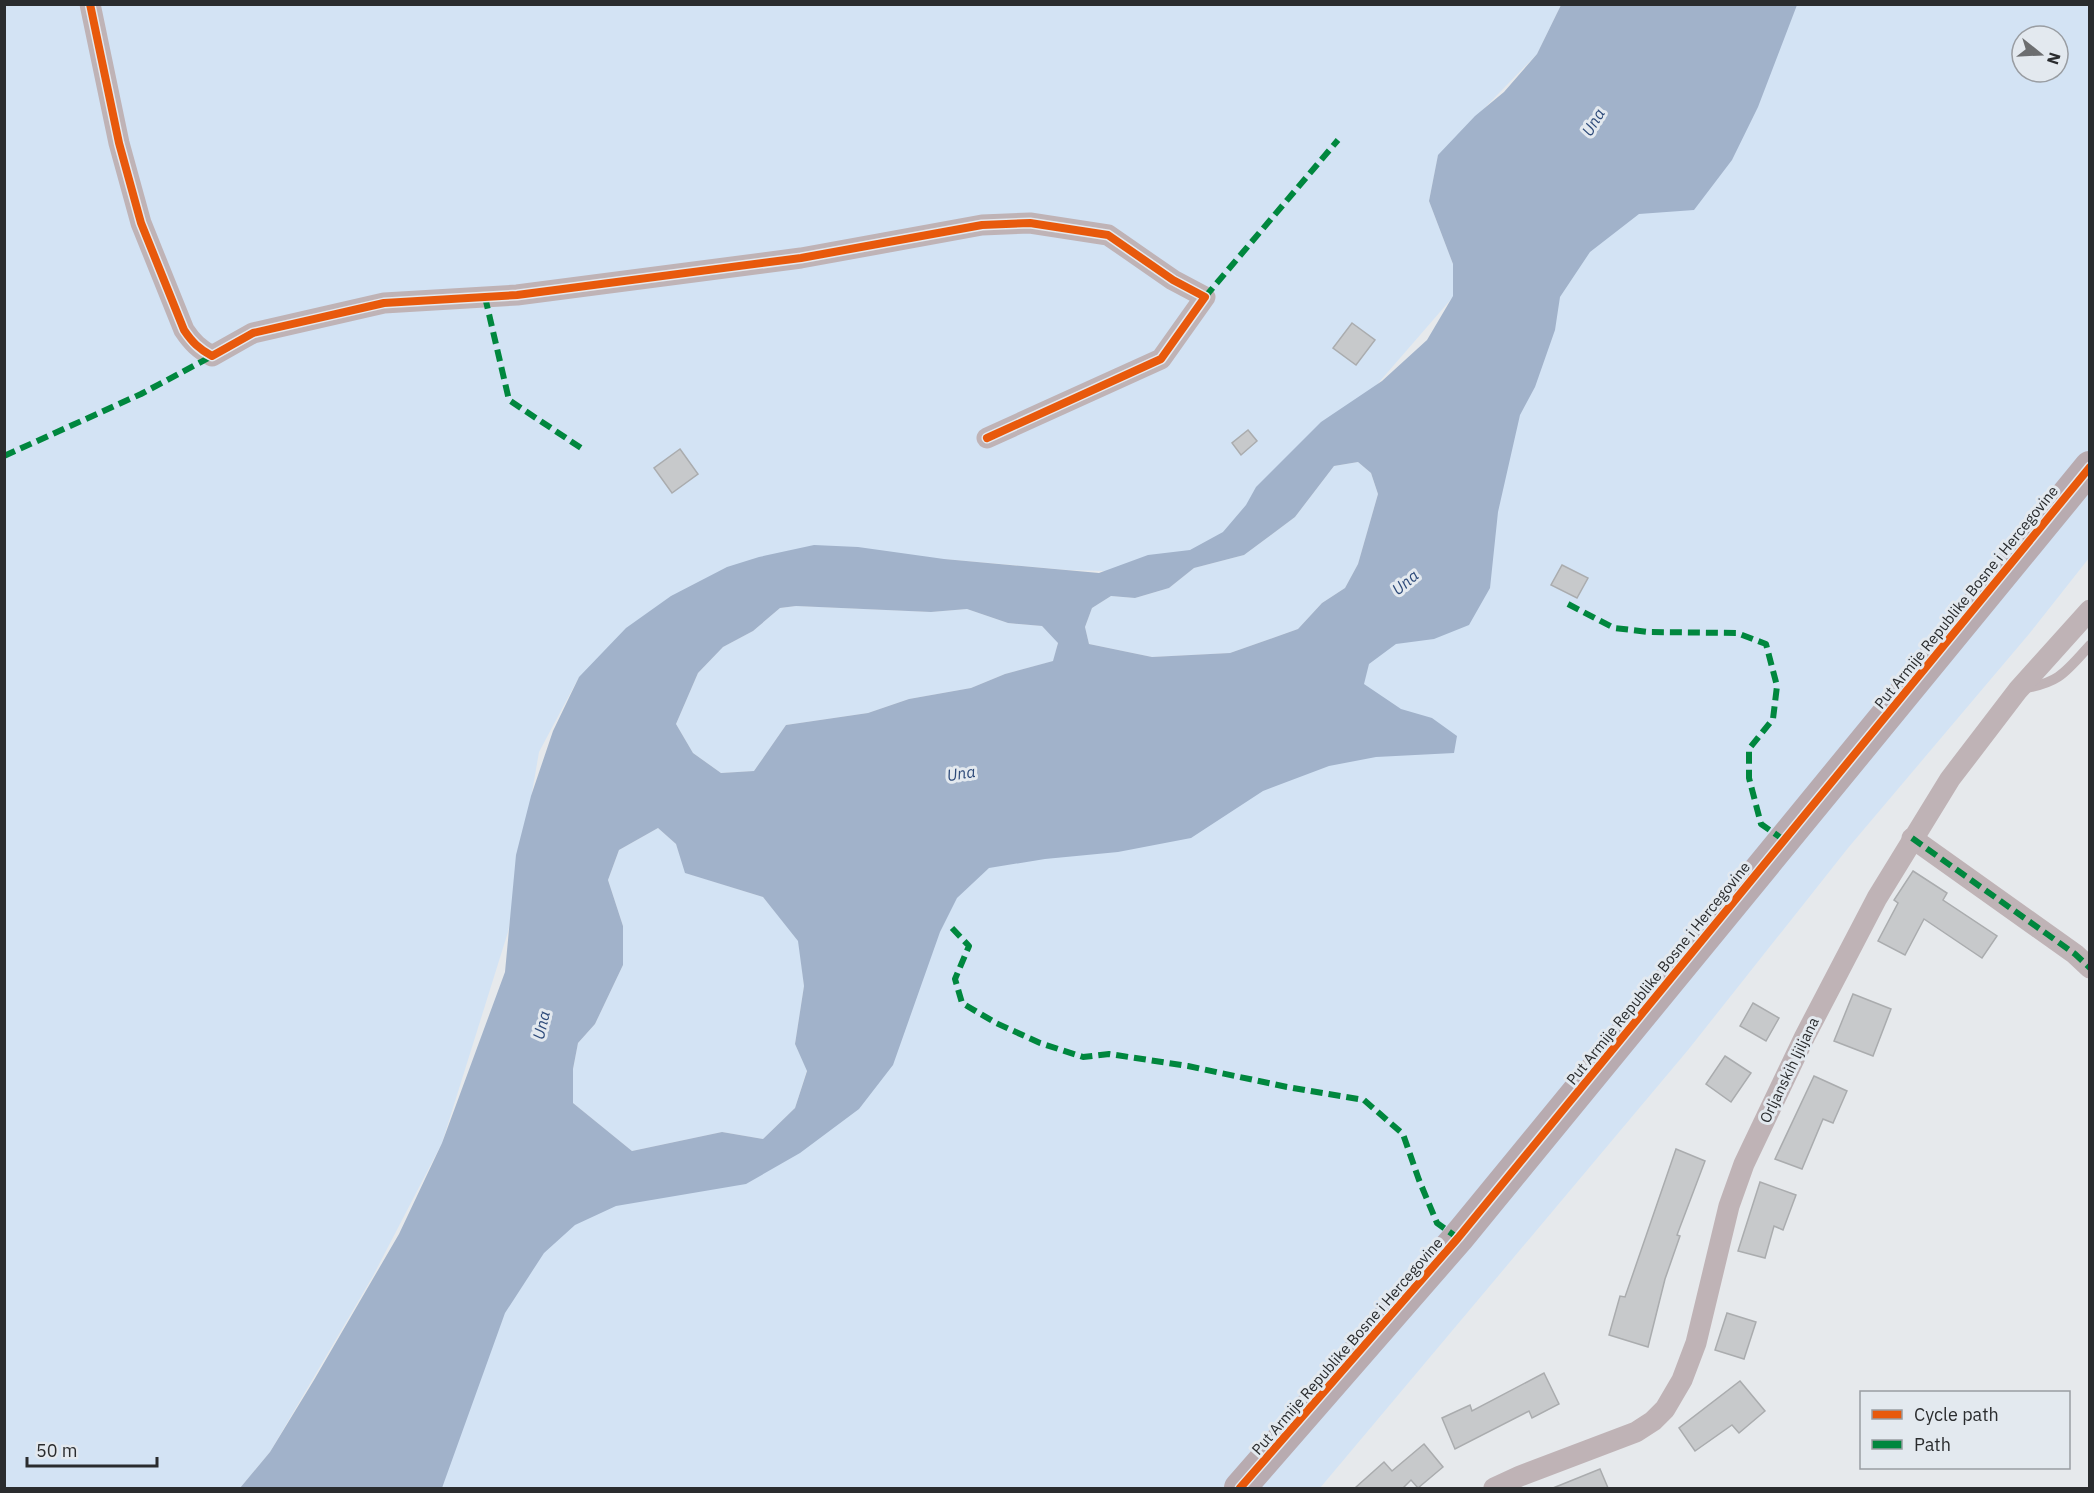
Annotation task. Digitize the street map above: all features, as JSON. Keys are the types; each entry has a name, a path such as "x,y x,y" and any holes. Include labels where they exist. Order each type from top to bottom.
{"main road":[{"name":"Put Armije Republike Bosne i Hercegovine","path":"1240,1488 1458,1238 2090,467"}],"street":[{"path":"90,4 119,143 141,224 184,330 202,351 212,356 253,333 384,303 517,295 801,258 982,225 1030,223 1108,235 1173,280 1205,297 1161,359 987,438"},
{"name":"Orljanskih ljiljana","path":"1494,1488 1636,1432 1653,1421 1675,1394 1696,1343 1729,1206 1744,1164 1804,1036 1877,898 1950,779 2018,690 2090,610"},
{"path":"1912,838 2075,954 2090,968"}],"lane":[{"path":"2018,690 2045,685 2066,673 2090,645"}],"shaded area":[{"path":"5,5 1561,5 1537,54 1438,156 1429,201 1453,264 1453,297 1289,486 1216,545 1142,572 1068,570 944,559 793,550 579,677 539,752 508,932 442,1143 373,1276 270,1452 240,1488 5,1488"},
{"path":"1784,5 2089,5 2089,558 2029,634 1848,848 1688,1050 1320,1488 414,1488 518,1259 616,1196 791,1144 951,884 1345,673 1556,291"},
{"path":"1358,462 1371,473 1378,494 1358,564 1345,588 1322,603 1298,629 1230,653 1152,657 1089,644 1085,627 1092,608 1111,596 1135,598 1169,588 1194,568 1244,555 1295,517 1334,466"},
{"path":"796,606 931,612 967,609 1008,623 1042,626 1058,642 1054,661 1005,674 971,688 909,699 868,713 786,725 754,771 721,773 693,753 676,724 698,673 723,647 753,631 780,608"},
{"path":"658,828 676,844 686,873 763,897 799,941 804,986 795,1044 807,1070 795,1108 763,1139 722,1132 632,1151 573,1103 573,1069 578,1043 595,1024 623,965 623,926 608,880 619,850"}],"water":[{"name":"Una","path":"1561,5 1797,5 1758,107 1732,160 1694,210 1639,214 1590,252 1560,297 1555,330 1535,387 1520,415 1498,512 1490,588 1469,625 1434,639 1396,644 1369,664 1364,684 1401,709 1432,718 1457,736 1454,753 1376,757 1329,766 1263,791 1191,838 1118,852 1045,859 989,868 957,898 940,932 893,1065 859,1109 800,1153 746,1184 616,1206 575,1225 544,1253 505,1313 442,1488 240,1488 270,1452 314,1380 399,1234 442,1143 505,972 516,855 531,796 553,731 579,677 626,628 671,596 727,567 759,557 814,545 858,547 944,559 1099,573 1148,555 1190,550 1223,532 1246,505 1256,487 1321,422 1382,381 1427,340 1453,296 1453,264 1429,201 1438,155 1475,116 1504,92 1537,54","holes":["1358,462 1371,473 1378,494 1358,564 1345,588 1322,603 1298,629 1230,653 1152,657 1089,644 1085,627 1092,608 1111,596 1135,598 1169,588 1194,568 1244,555 1295,517 1334,466","796,606 931,612 967,609 1008,623 1042,626 1058,643 1053,661 1005,674 971,688 909,699 868,713 786,725 754,771 721,773 693,753 676,724 698,673 723,647 753,631 780,608","658,828 676,844 685,873 763,897 798,941 804,986 795,1044 807,1071 795,1108 763,1139 722,1132 632,1151 573,1103 573,1069 578,1043 595,1024 623,965 623,926 608,880 619,850"]}],"building":[{"path":"1352,323 1375,340 1356,365 1333,348"},
{"path":"1248,430 1257,441 1241,455 1232,443"},
{"path":"680,449 698,474 672,493 654,468"},
{"path":"1562,565 1588,578 1577,598 1551,585"},
{"path":"1913,871 1947,893 1943,900 1997,936 1982,958 1924,919 1905,955 1878,941 1898,903 1894,900"},
{"path":"1853,994 1891,1009 1873,1056 1834,1041"},
{"path":"1753,1003 1779,1018 1766,1041 1740,1026"},
{"path":"1725,1056 1751,1073 1731,1102 1706,1084"},
{"path":"1814,1076 1847,1091 1833,1123 1823,1119 1802,1169 1775,1159"},
{"path":"1676,1149 1705,1161 1677,1235 1680,1236 1665,1279 1648,1347 1609,1335 1620,1296 1625,1297"},
{"path":"1760,1182 1796,1195 1783,1230 1774,1226 1765,1258 1738,1251"},
{"path":"1727,1313 1756,1322 1744,1359 1715,1350"},
{"path":"1544,1373 1559,1404 1532,1418 1529,1411 1455,1449 1442,1418 1470,1405 1472,1411"},
{"path":"1740,1381 1765,1411 1739,1433 1732,1425 1695,1451 1679,1428"},
{"path":"1424,1444 1443,1467 1418,1488 1411,1480 1403,1488 1355,1488 1384,1462 1392,1471"},
{"path":"1600,1469 1608,1488 1553,1488"}],"marked path":[{"path":"1205,297 1338,140"},
{"path":"485,297 509,400 581,448"},
{"path":"4,456 141,394 212,356"},
{"path":"1568,604 1614,628 1649,632 1737,633 1766,644 1777,686 1773,719 1749,749 1749,778 1761,824 1784,840"},
{"path":"1912,838 2075,954 2090,968"},
{"path":"952,928 969,946 955,979 962,1003 996,1023 1040,1043 1083,1057 1109,1054 1188,1066 1287,1087 1364,1100 1403,1134 1437,1223 1458,1238"}],"cycle path":[{"path":"90,4 119,143 141,223 184,330 196,345 212,356 253,333 384,303 517,295 801,258 982,225 1030,223 1108,235 1173,280 1205,297 1161,359 987,438"},
{"path":"1240,1488 1458,1238 2090,467"}]}
